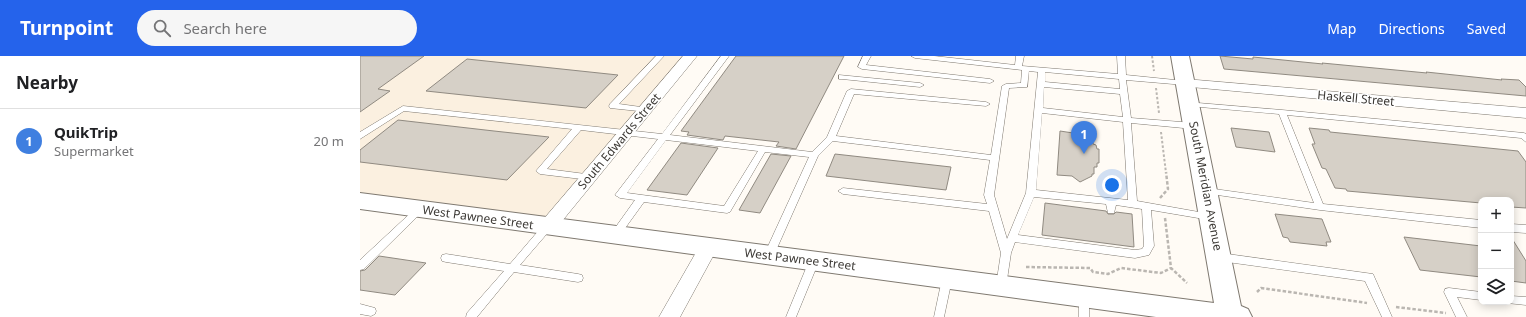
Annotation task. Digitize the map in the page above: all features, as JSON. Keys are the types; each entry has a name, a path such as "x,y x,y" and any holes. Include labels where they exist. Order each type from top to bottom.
{"main road":[{"name":"South Meridian Avenue","path":"1180,56 1219,257 1233,317"},
{"name":"West Pawnee Street","path":"360,201 1001,286 1084,307 1233,317"}],"street":[{"name":"South Edwards Street","path":"548,226 590,177 688,56"},
{"name":"Haskell Street","path":"1185,83 1526,114"},
{"path":"669,317 709,247"}],"lane":[{"path":"645,110 613,106 660,56"},
{"path":"725,56 620,195 727,210 763,149"},
{"path":"867,56 862,67 990,81"},
{"path":"915,56 1042,70 1185,83"},
{"path":"1006,253 989,196 1006,86 1024,85 1020,56"},
{"path":"1121,56 1133,204"},
{"path":"1001,286 1006,253 1031,193 1042,70"},
{"path":"916,97 924,74"},
{"path":"842,77 920,85"},
{"path":"1041,84 1124,92"},
{"path":"769,255 814,155 831,138 852,91 986,104"},
{"path":"1190,104 1524,136 1526,139"},
{"path":"360,136 403,108 814,155"},
{"path":"1038,110 1194,126"},
{"path":"1282,112 1320,207"},
{"path":"579,127 540,171 590,177"},
{"path":"831,138 995,158"},
{"path":"843,191 993,208"},
{"path":"1207,191 1320,207 1478,224"},
{"path":"1031,193 1063,201 1088,204 1111,201 1212,217"},
{"path":"615,235 642,198"},
{"path":"1111,201 1111,211"},
{"path":"1012,238 1087,244 1135,254 1145,252 1149,246 1146,206"},
{"path":"360,266 420,209"},
{"path":"471,316 548,226"},
{"path":"1514,229 1524,231"},
{"path":"1219,257 1369,277 1387,317"},
{"path":"446,258 578,278"},
{"path":"791,317 814,261"},
{"path":"939,317 947,279"},
{"path":"1462,316 1449,292 1478,296"},
{"path":"1514,300 1526,302"}],"path":[{"path":"1152,56 1168,189 1160,198 1167,227 1171,268 1187,283"},
{"path":"1026,267 1090,268 1093,272 1108,274 1121,268 1161,273 1171,268"},
{"path":"1257,292 1261,288 1462,316"}],"shaded area":[{"path":"360,56 689,56 548,226 360,200"}],"building":[{"path":"360,56 424,56 378,89 390,91 360,112"},
{"path":"736,56 844,56 796,149 776,146 779,142 725,136 723,140 687,135 689,132 681,131"},
{"path":"1220,56 1253,59 1253,57 1502,80 1501,79 1519,80 1526,87 1526,96 1224,69"},
{"path":"467,59 618,75 586,108 426,91"},
{"path":"398,120 549,137 507,180 360,162 360,150"},
{"path":"1231,128 1269,132 1275,152 1236,147"},
{"path":"1309,128 1329,130 1330,132 1518,151 1526,162 1526,208 1514,207 1514,197 1478,197 1478,203 1347,191 1346,189 1335,188 1326,169 1322,168 1312,144 1315,144"},
{"path":"1081,129 1088,134 1092,134 1093,144 1096,145 1097,149 1099,149 1099,163 1097,163 1097,167 1094,167 1094,174 1092,174 1092,176 1080,182 1072,176 1057,175 1060,131 1073,133"},
{"path":"681,143 718,148 687,195 647,190"},
{"path":"771,154 791,156 760,213 739,210"},
{"path":"835,154 951,167 946,190 826,176"},
{"path":"1045,203 1106,211 1108,214 1114,214 1116,212 1132,214 1134,247 1042,235"},
{"path":"1275,214 1322,219 1331,242 1326,242 1327,246 1290,242 1288,238 1283,237"},
{"path":"1404,237 1478,246 1478,277 1420,270"},
{"path":"1514,242 1526,261 1526,283 1514,281"},
{"path":"379,256 426,263 395,295 360,290 360,271 365,270"}],"place":[{"name":"QuikTrip","path":"1084,154"}]}
